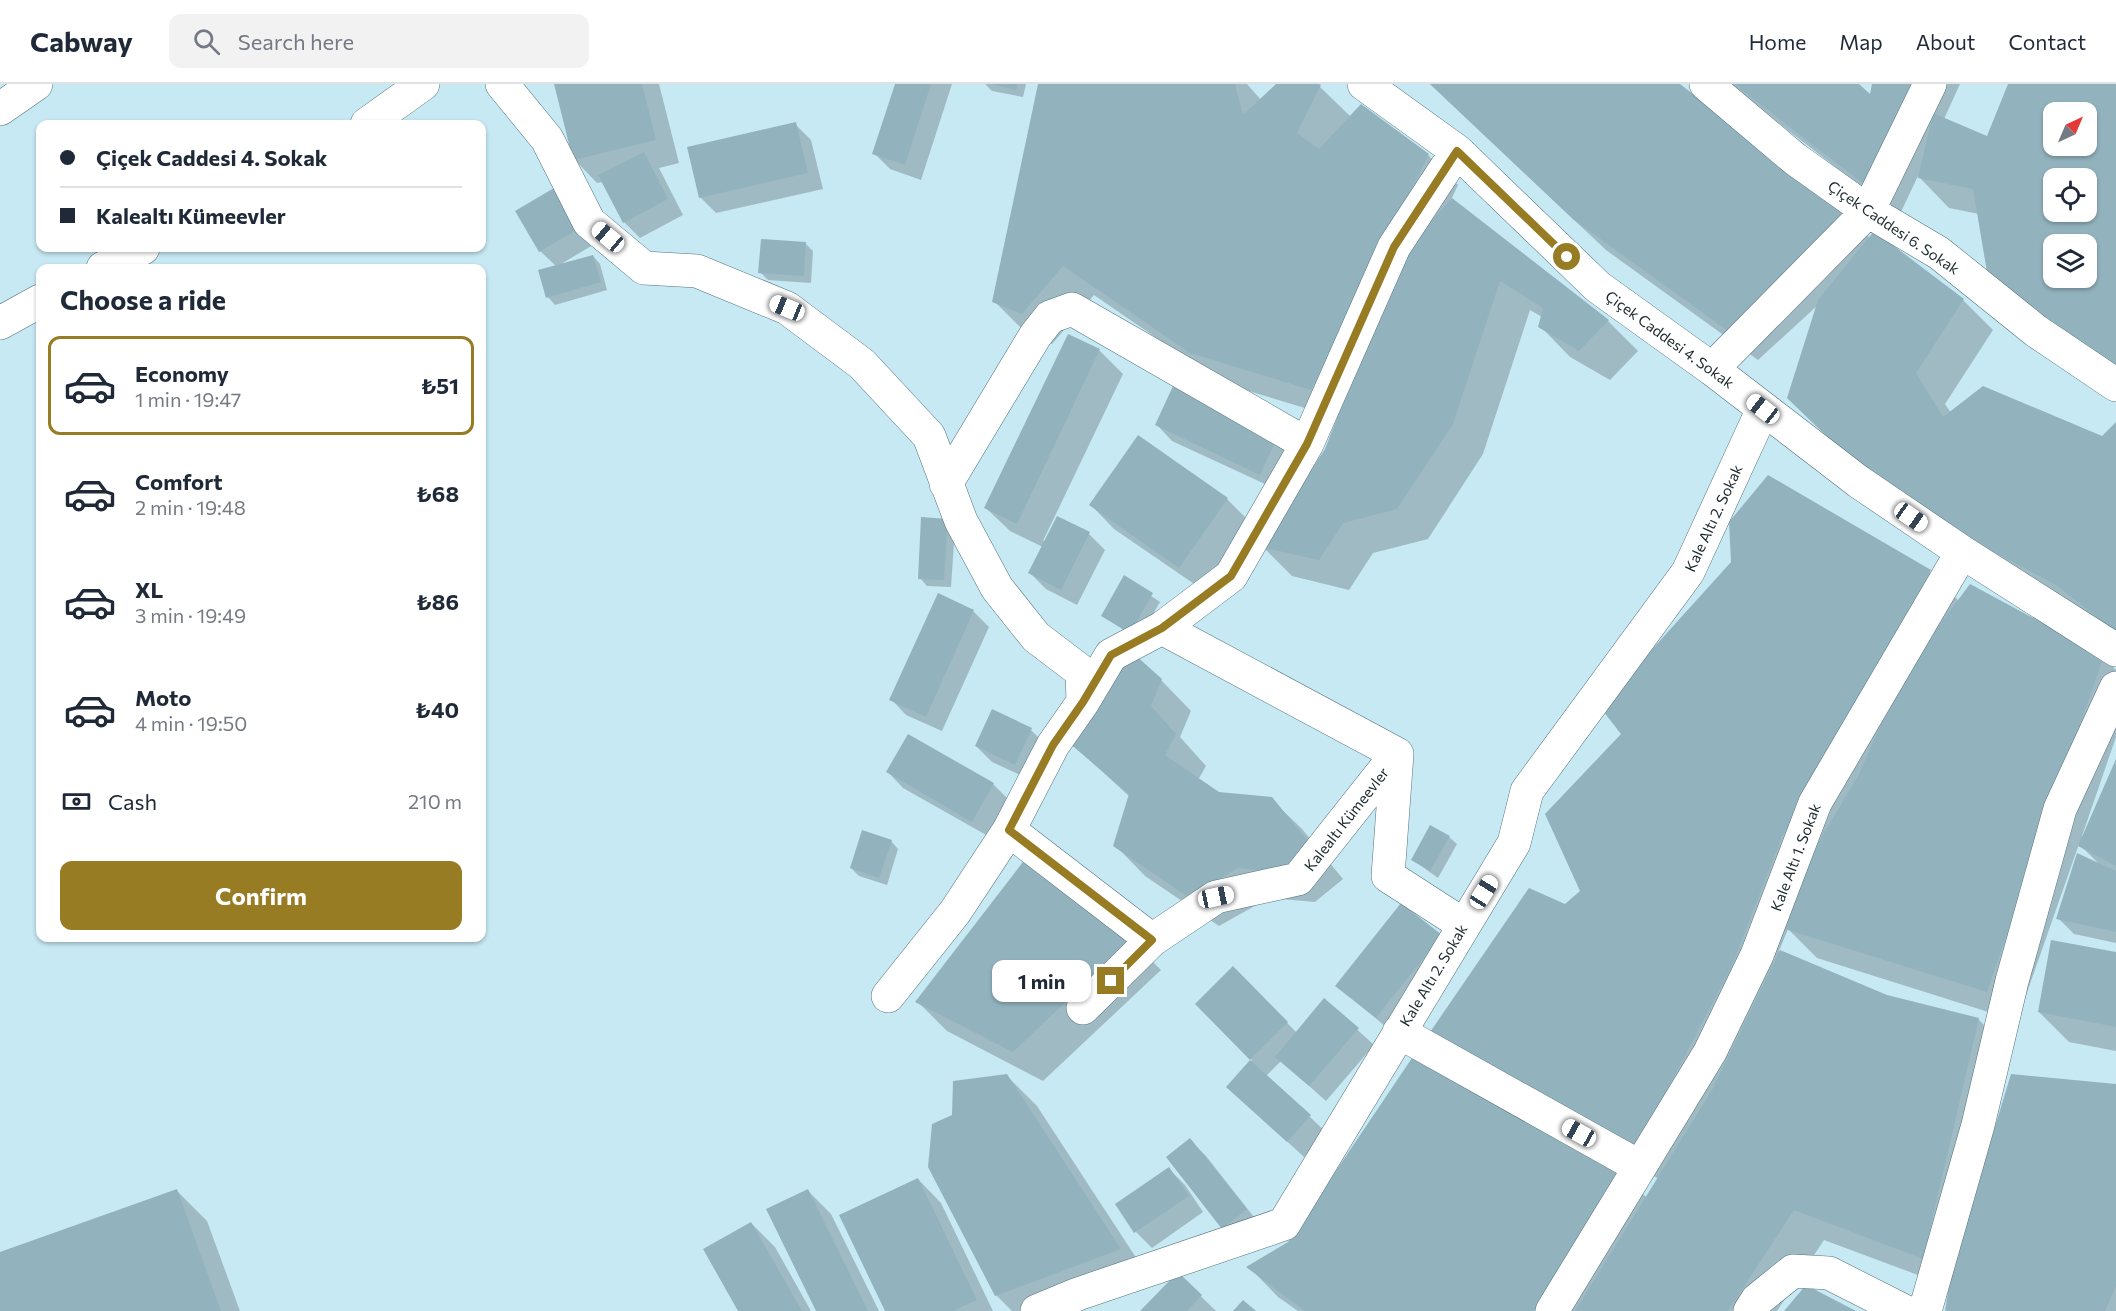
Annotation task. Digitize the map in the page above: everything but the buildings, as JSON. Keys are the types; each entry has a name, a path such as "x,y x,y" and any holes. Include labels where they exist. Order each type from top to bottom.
{"street":[{"path":"0,109 36,84"},
{"path":"374,120 423,84"},
{"path":"502,84 547,139 589,222 644,268 697,271 787,308 862,364 928,436 961,521 997,588 1036,637 1082,672 1083,702"},
{"name":"Çiçek Caddesi 4. Sokak","path":"1364,84 1457,151 1598,287 1712,369 1859,482 1962,552 2116,650"},
{"name":"Çiçek Caddesi 6. Sokak","path":"1706,84 1795,159 1868,211 1939,253 2036,332 2116,385"},
{"path":"1712,369 1868,211 1930,84"},
{"path":"888,996 955,912 1009,830 1053,745 1083,702 1111,655 1162,628 1231,576 1307,444 1394,247 1457,151"},
{"path":"111,264 135,252"},
{"path":"0,322 36,303"},
{"path":"946,484 1035,336 1050,317 1072,309 1307,444"},
{"name":"Kale Altı 2. Sokak","path":"1037,1311 1078,1294 1284,1224 1514,843 1527,791 1688,572 1763,409"},
{"name":"Kale Altı 1. Sokak","path":"1552,1311 1721,1031 1757,955 1815,803 1962,552"},
{"path":"1162,628 1397,754 1388,876 1464,925"},
{"path":"1925,1311 1978,1125 2012,981 2060,808 2116,688"},
{"name":"Kalealtı Kümeevler","path":"1083,1008 1152,940 1216,897 1298,879 1397,754"},
{"path":"1009,830 1152,940"},
{"path":"1398,1032 1640,1167"},
{"path":"1750,1311 1757,1300 1793,1271 1829,1273 1904,1311"}],"route":[{"path":"1111,981 1152,940 1009,830 1053,745 1083,702 1111,655 1162,628 1231,576 1307,444 1394,247 1457,151 1567,257"}]}
